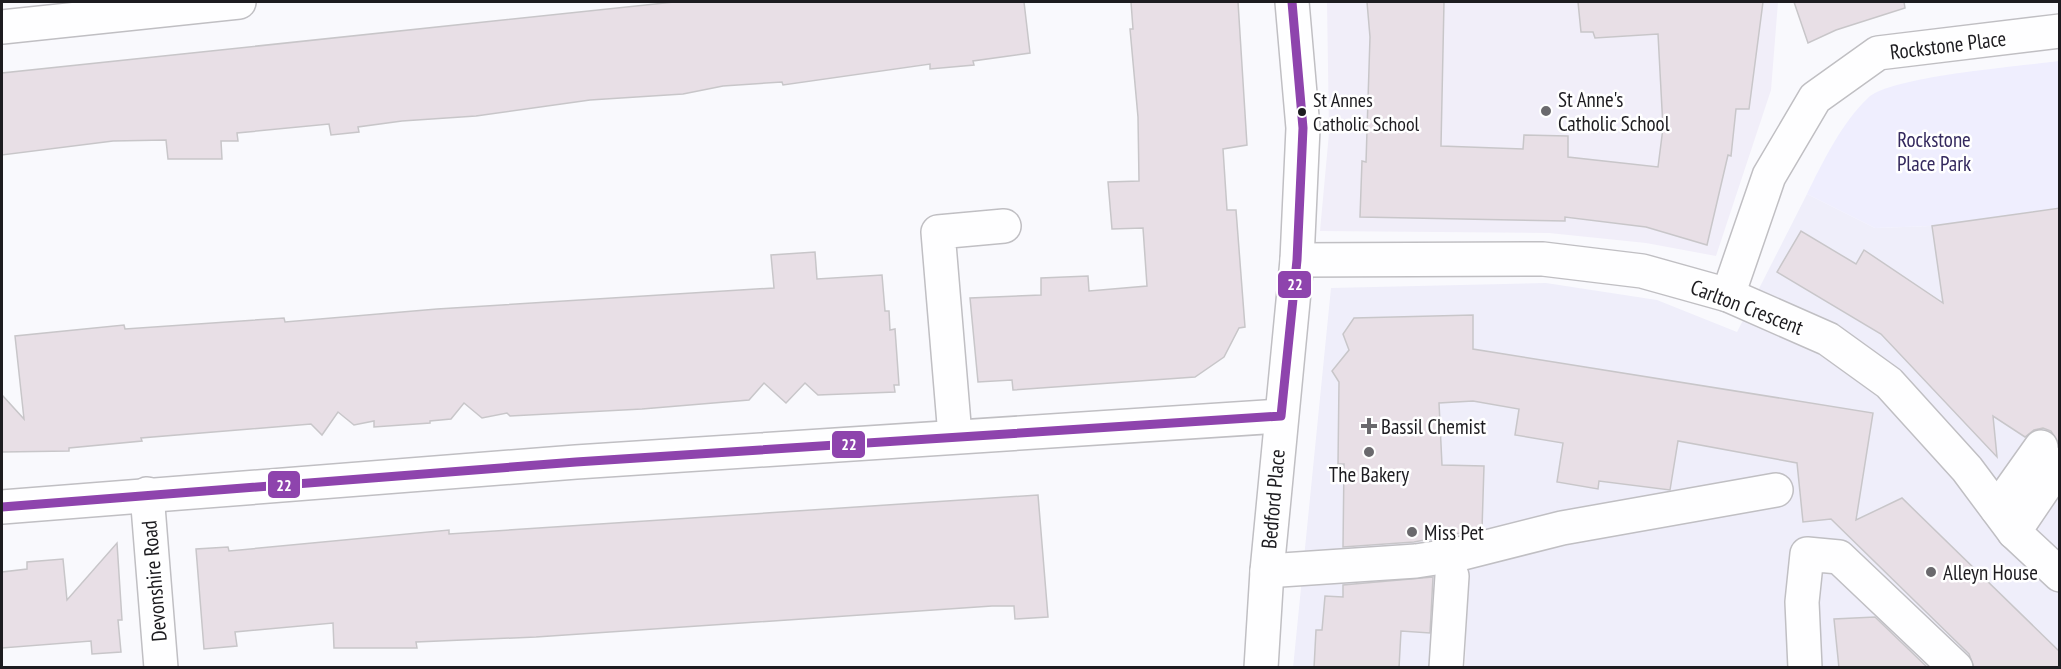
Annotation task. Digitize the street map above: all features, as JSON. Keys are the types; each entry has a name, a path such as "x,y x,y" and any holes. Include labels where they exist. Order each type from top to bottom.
{"street":[{"path":"2,27 239,2"},
{"name":"Bedford Place","path":"1261,668 1267,571 1297,260 1303,128 1292,2"},
{"name":"Rockstone Place","path":"1728,295 1769,176 1815,98 1878,53 2060,31"},
{"path":"955,436 938,232 1004,226"},
{"name":"Carlton Crescent","path":"1297,260 1543,259 1642,271 1728,295 1828,339 1889,383 1967,469 2006,521 2060,575"},
{"path":"2,507 147,494 955,436 1281,416"},
{"path":"2006,521 2050,455"},
{"path":"1267,571 1426,560 1562,528 1776,490"},
{"name":"Devonshire Road","path":"147,494 161,668"},
{"path":"1805,668 1802,602 1807,554 1839,557 1956,668"},
{"path":"1446,668 1452,576"}],"shaded area":[{"name":"St Anne's Catholic School","path":"1327,2 1778,2 1771,90 1716,256 1646,243 1549,233 1320,231 1329,133"},
{"path":"1807,194 1875,228 1932,226 2059,208 2059,667 1465,667 1468,563 1434,667 1293,668 1331,288 1546,283 1657,300 1737,332"}],"green space":[{"name":"Rockstone Place Park","path":"2059,61 2059,208 1932,226 1875,228 1807,194 1826,156 1850,118 1868,98 1881,90 1929,78"}],"building":[{"path":"674,2 1024,2 1030,53 973,61 974,65 930,69 930,64 783,85 782,82 723,86 683,94 590,100 476,116 402,121 358,127 359,132 331,135 329,124 237,133 238,141 221,141 222,159 168,159 166,140 113,141 2,155 2,73"},
{"path":"1131,2 1238,2 1247,145 1223,149 1227,210 1236,210 1245,327 1239,328 1224,357 1195,377 1013,390 1012,380 978,382 970,298 1041,295 1041,278 1088,276 1089,291 1147,286 1143,228 1112,229 1108,182 1139,181 1138,117 1130,29 1133,29"},
{"path":"1367,2 1444,2 1441,146 1523,149 1524,135 1568,136 1568,157 1658,167 1663,128 1658,34 1595,38 1593,32 1581,32 1578,2 1763,2 1749,109 1736,109 1731,156 1728,155 1707,245 1646,227 1565,217 1565,221 1360,217 1362,161 1366,162 1370,37"},
{"path":"1794,2 1904,2 1905,8 1836,30 1808,43"},
{"path":"2060,208 2060,446 2051,431 2043,428 2034,430 2025,437 1993,416 1997,457 1881,334 1777,272 1801,231 1856,264 1864,250 1943,303 1932,226"},
{"path":"815,252 817,279 882,275 885,311 889,311 890,330 895,329 899,385 894,385 895,392 818,395 805,383 786,403 764,383 749,400 642,409 510,416 507,413 482,418 464,403 451,419 430,421 430,423 374,427 374,421 354,425 338,412 322,435 311,424 141,438 142,441 69,448 69,451 2,452 2,395 24,419 15,336 124,325 125,329 284,318 285,322 437,309 774,288 771,255"},
{"path":"1473,315 1473,349 1873,413 1856,520 1902,498 2060,652 2060,668 1974,668 1969,654 1831,519 1803,522 1797,463 1678,441 1670,490 1599,481 1598,489 1557,482 1563,443 1515,435 1519,409 1473,401 1439,403 1442,465 1484,466 1482,529 1414,542 1343,547 1344,464 1338,464 1339,382 1332,371 1349,350 1343,334 1354,318"},
{"path":"1038,495 1048,617 1015,619 1014,606 992,606 536,637 416,642 417,648 334,648 333,623 235,632 237,646 204,649 196,549 228,547 229,551 449,530 449,534"},
{"path":"117,543 122,620 118,620 121,652 92,654 91,641 2,648 2,572 27,569 27,562 63,559 67,600"},
{"path":"1433,577 1430,633 1401,631 1399,668 1314,668 1316,630 1322,630 1325,596 1343,597 1343,585"},
{"path":"1875,617 1928,668 1839,668 1834,619"}],"transit line":[{"name":"22","path":"2,507 576,462 1281,416 1297,260 1303,128 1292,2"}],"place":[{"name":"St Anne's Catholic School","path":"1546,111"},
{"name":"St Annes Catholic School","path":"1302,112"},
{"name":"Bassil Chemist","path":"1369,426"},
{"name":"The Bakery","path":"1369,452"},
{"name":"Miss Pet","path":"1412,532"},
{"name":"Alleyn House","path":"1931,572"}]}
